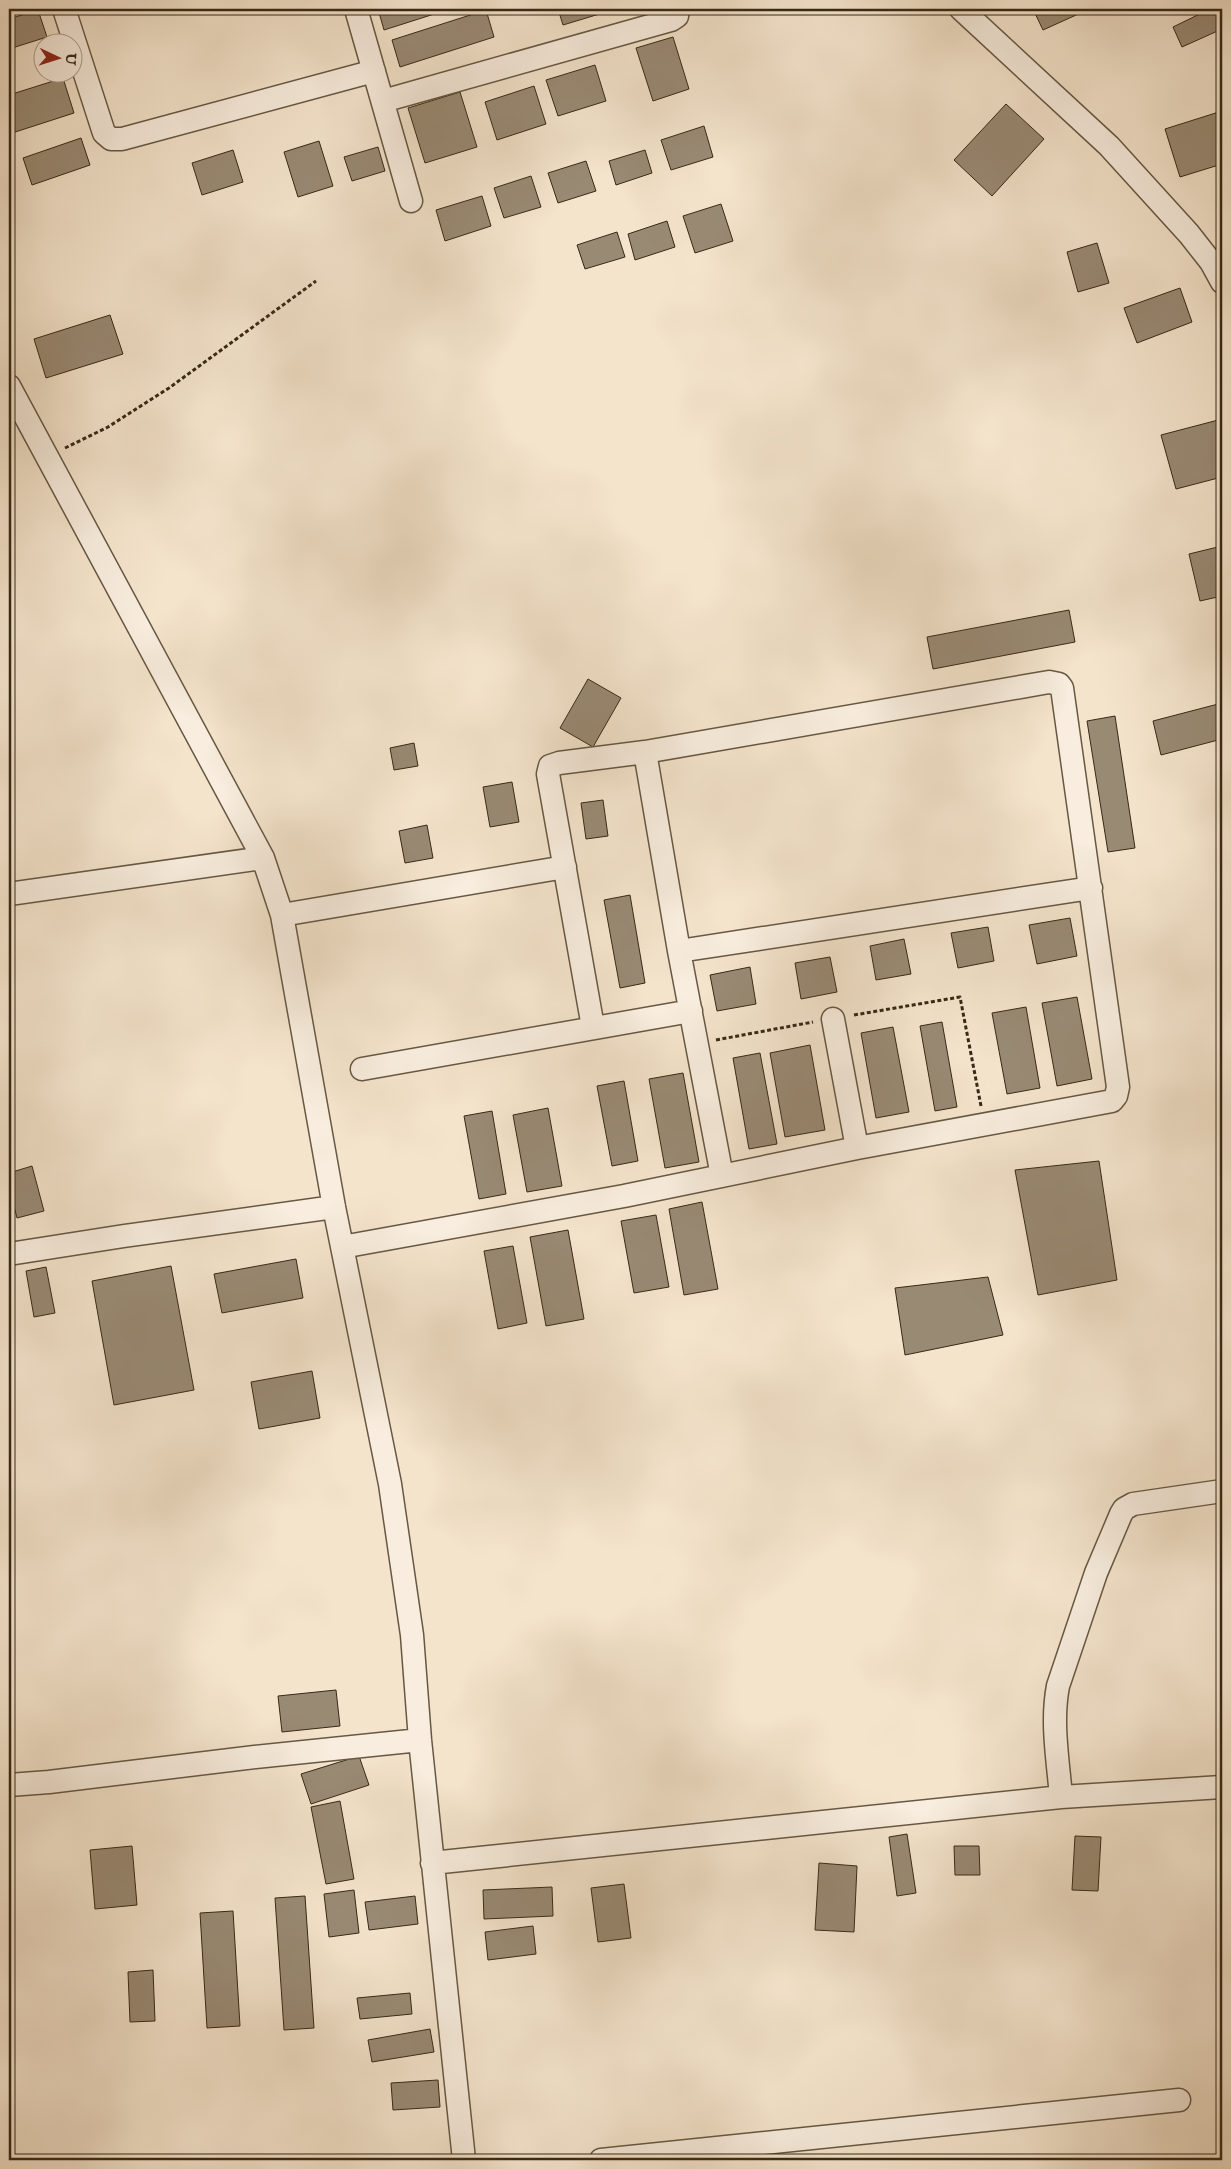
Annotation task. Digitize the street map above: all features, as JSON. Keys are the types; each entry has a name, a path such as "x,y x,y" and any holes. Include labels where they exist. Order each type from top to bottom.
{"street":[{"path":"64,9 104,133 111,139 122,139 374,71"},
{"path":"356,9 411,201"},
{"path":"383,102 671,20 677,16 678,9"},
{"path":"961,9 1109,146 1189,234 1211,262 1222,282"},
{"path":"9,386 46,458 263,858 282,915 334,1207 390,1484 412,1635 432,1863 464,2160"},
{"path":"342,1246 624,1196 857,1148 1108,1103 1116,1096 1118,1087 1064,694 1059,684 1055,682 645,752 559,763 550,766 548,774 593,1027"},
{"path":"645,752 722,1176"},
{"path":"9,894 263,858"},
{"path":"282,915 565,867"},
{"path":"680,951 1091,888"},
{"path":"362,1069 691,1011"},
{"path":"833,1019 857,1148"},
{"path":"9,1254 334,1207"},
{"path":"1061,1797 1055,1718 1058,1686 1092,1582 1121,1514 1124,1509 1133,1504 1222,1491"},
{"path":"9,1785 420,1740"},
{"path":"432,1863 1061,1797 1222,1787"},
{"path":"601,2160 1179,2100"}],"path":[{"path":"46,458 108,427 169,388 316,280"},
{"path":"698,1043 960,997 985,1126"}],"building":[{"path":"378,9 450,9 384,30"},
{"path":"558,9 616,9 563,25"},
{"path":"1033,9 1084,9 1085,11 1043,30"},
{"path":"1210,9 1220,9 1222,29 1182,47 1173,27"},
{"path":"38,10 45,32 32,32 32,42 9,49 9,19"},
{"path":"486,10 494,37 400,67 392,40"},
{"path":"673,37 689,89 653,101 636,48"},
{"path":"595,65 606,101 558,116 546,80"},
{"path":"50,82 64,82 74,113 9,134 9,95"},
{"path":"534,86 546,124 497,140 485,102"},
{"path":"460,92 477,147 425,163 408,108"},
{"path":"1006,104 1044,139 992,196 954,160"},
{"path":"1222,111 1222,164 1180,177 1165,129"},
{"path":"704,126 713,157 671,170 661,140"},
{"path":"81,138 90,165 32,185 23,158"},
{"path":"319,141 333,186 298,197 284,152"},
{"path":"378,147 385,171 352,181 344,157"},
{"path":"233,150 243,182 202,195 192,163"},
{"path":"645,150 652,173 616,185 609,161"},
{"path":"586,161 596,191 558,203 548,173"},
{"path":"531,176 541,207 504,218 494,188"},
{"path":"482,196 491,226 445,241 436,210"},
{"path":"721,204 733,241 695,253 683,216"},
{"path":"667,221 675,247 635,260 628,234"},
{"path":"617,232 625,257 585,269 577,245"},
{"path":"1097,243 1109,283 1078,292 1067,252"},
{"path":"1180,288 1192,322 1137,343 1124,308"},
{"path":"110,315 123,354 46,378 34,339"},
{"path":"1222,419 1222,477 1176,489 1161,435"},
{"path":"1222,546 1222,596 1200,601 1189,554"},
{"path":"1069,610 1075,642 933,669 927,637"},
{"path":"588,679 621,698 593,747 560,728"},
{"path":"1222,703 1222,739 1161,755 1153,721"},
{"path":"1115,716 1135,848 1108,852 1087,721"},
{"path":"414,743 418,766 394,770 390,748"},
{"path":"512,782 519,822 490,827 483,787"},
{"path":"603,800 608,836 586,839 581,803"},
{"path":"427,825 433,858 405,863 399,831"},
{"path":"630,895 645,983 620,988 604,900"},
{"path":"1070,918 1077,956 1037,964 1029,925"},
{"path":"988,927 994,961 958,968 951,933"},
{"path":"904,939 911,974 876,980 870,946"},
{"path":"830,957 837,992 801,999 795,963"},
{"path":"750,967 756,1004 717,1011 710,975"},
{"path":"1077,997 1092,1079 1057,1086 1042,1003"},
{"path":"1026,1007 1040,1088 1007,1094 992,1013"},
{"path":"942,1022 957,1107 935,1111 920,1026"},
{"path":"893,1027 909,1112 876,1118 861,1033"},
{"path":"810,1045 825,1130 785,1137 770,1053"},
{"path":"760,1053 777,1144 749,1149 733,1058"},
{"path":"683,1073 699,1162 665,1168 649,1079"},
{"path":"624,1081 638,1161 612,1166 597,1086"},
{"path":"548,1108 562,1186 527,1192 513,1115"},
{"path":"492,1111 506,1194 479,1199 464,1116"},
{"path":"1099,1161 1117,1280 1038,1295 1015,1170"},
{"path":"32,1166 44,1211 17,1218 9,1186 9,1173"},
{"path":"702,1202 718,1289 684,1295 669,1209"},
{"path":"656,1215 669,1287 634,1293 621,1221"},
{"path":"568,1230 584,1319 546,1326 530,1237"},
{"path":"513,1246 527,1323 498,1329 484,1251"},
{"path":"296,1259 303,1298 222,1313 214,1274"},
{"path":"171,1266 194,1390 114,1405 92,1281"},
{"path":"46,1267 55,1313 34,1317 26,1271"},
{"path":"988,1277 1003,1335 905,1355 895,1288"},
{"path":"312,1371 320,1418 259,1429 251,1382"},
{"path":"336,1690 340,1726 282,1732 278,1696"},
{"path":"359,1756 369,1785 311,1804 301,1774"},
{"path":"340,1801 354,1879 326,1884 311,1807"},
{"path":"907,1834 916,1893 897,1896 889,1837"},
{"path":"1075,1836 1101,1837 1098,1891 1072,1890"},
{"path":"132,1846 137,1905 95,1909 90,1850"},
{"path":"954,1846 979,1846 980,1875 955,1875"},
{"path":"819,1863 857,1866 854,1932 815,1930"},
{"path":"624,1884 631,1938 598,1942 591,1888"},
{"path":"552,1887 553,1916 484,1919 483,1890"},
{"path":"354,1890 359,1933 329,1937 324,1894"},
{"path":"305,1896 314,2028 284,2030 275,1898"},
{"path":"415,1896 418,1924 369,1930 365,1902"},
{"path":"233,1911 240,2026 207,2028 200,1913"},
{"path":"533,1926 536,1954 488,1960 485,1932"},
{"path":"153,1970 155,2021 130,2022 128,1972"},
{"path":"410,1993 412,2014 360,2019 357,1998"},
{"path":"430,2029 434,2052 372,2062 368,2040"},
{"path":"438,2080 440,2107 393,2110 391,2083"}]}
